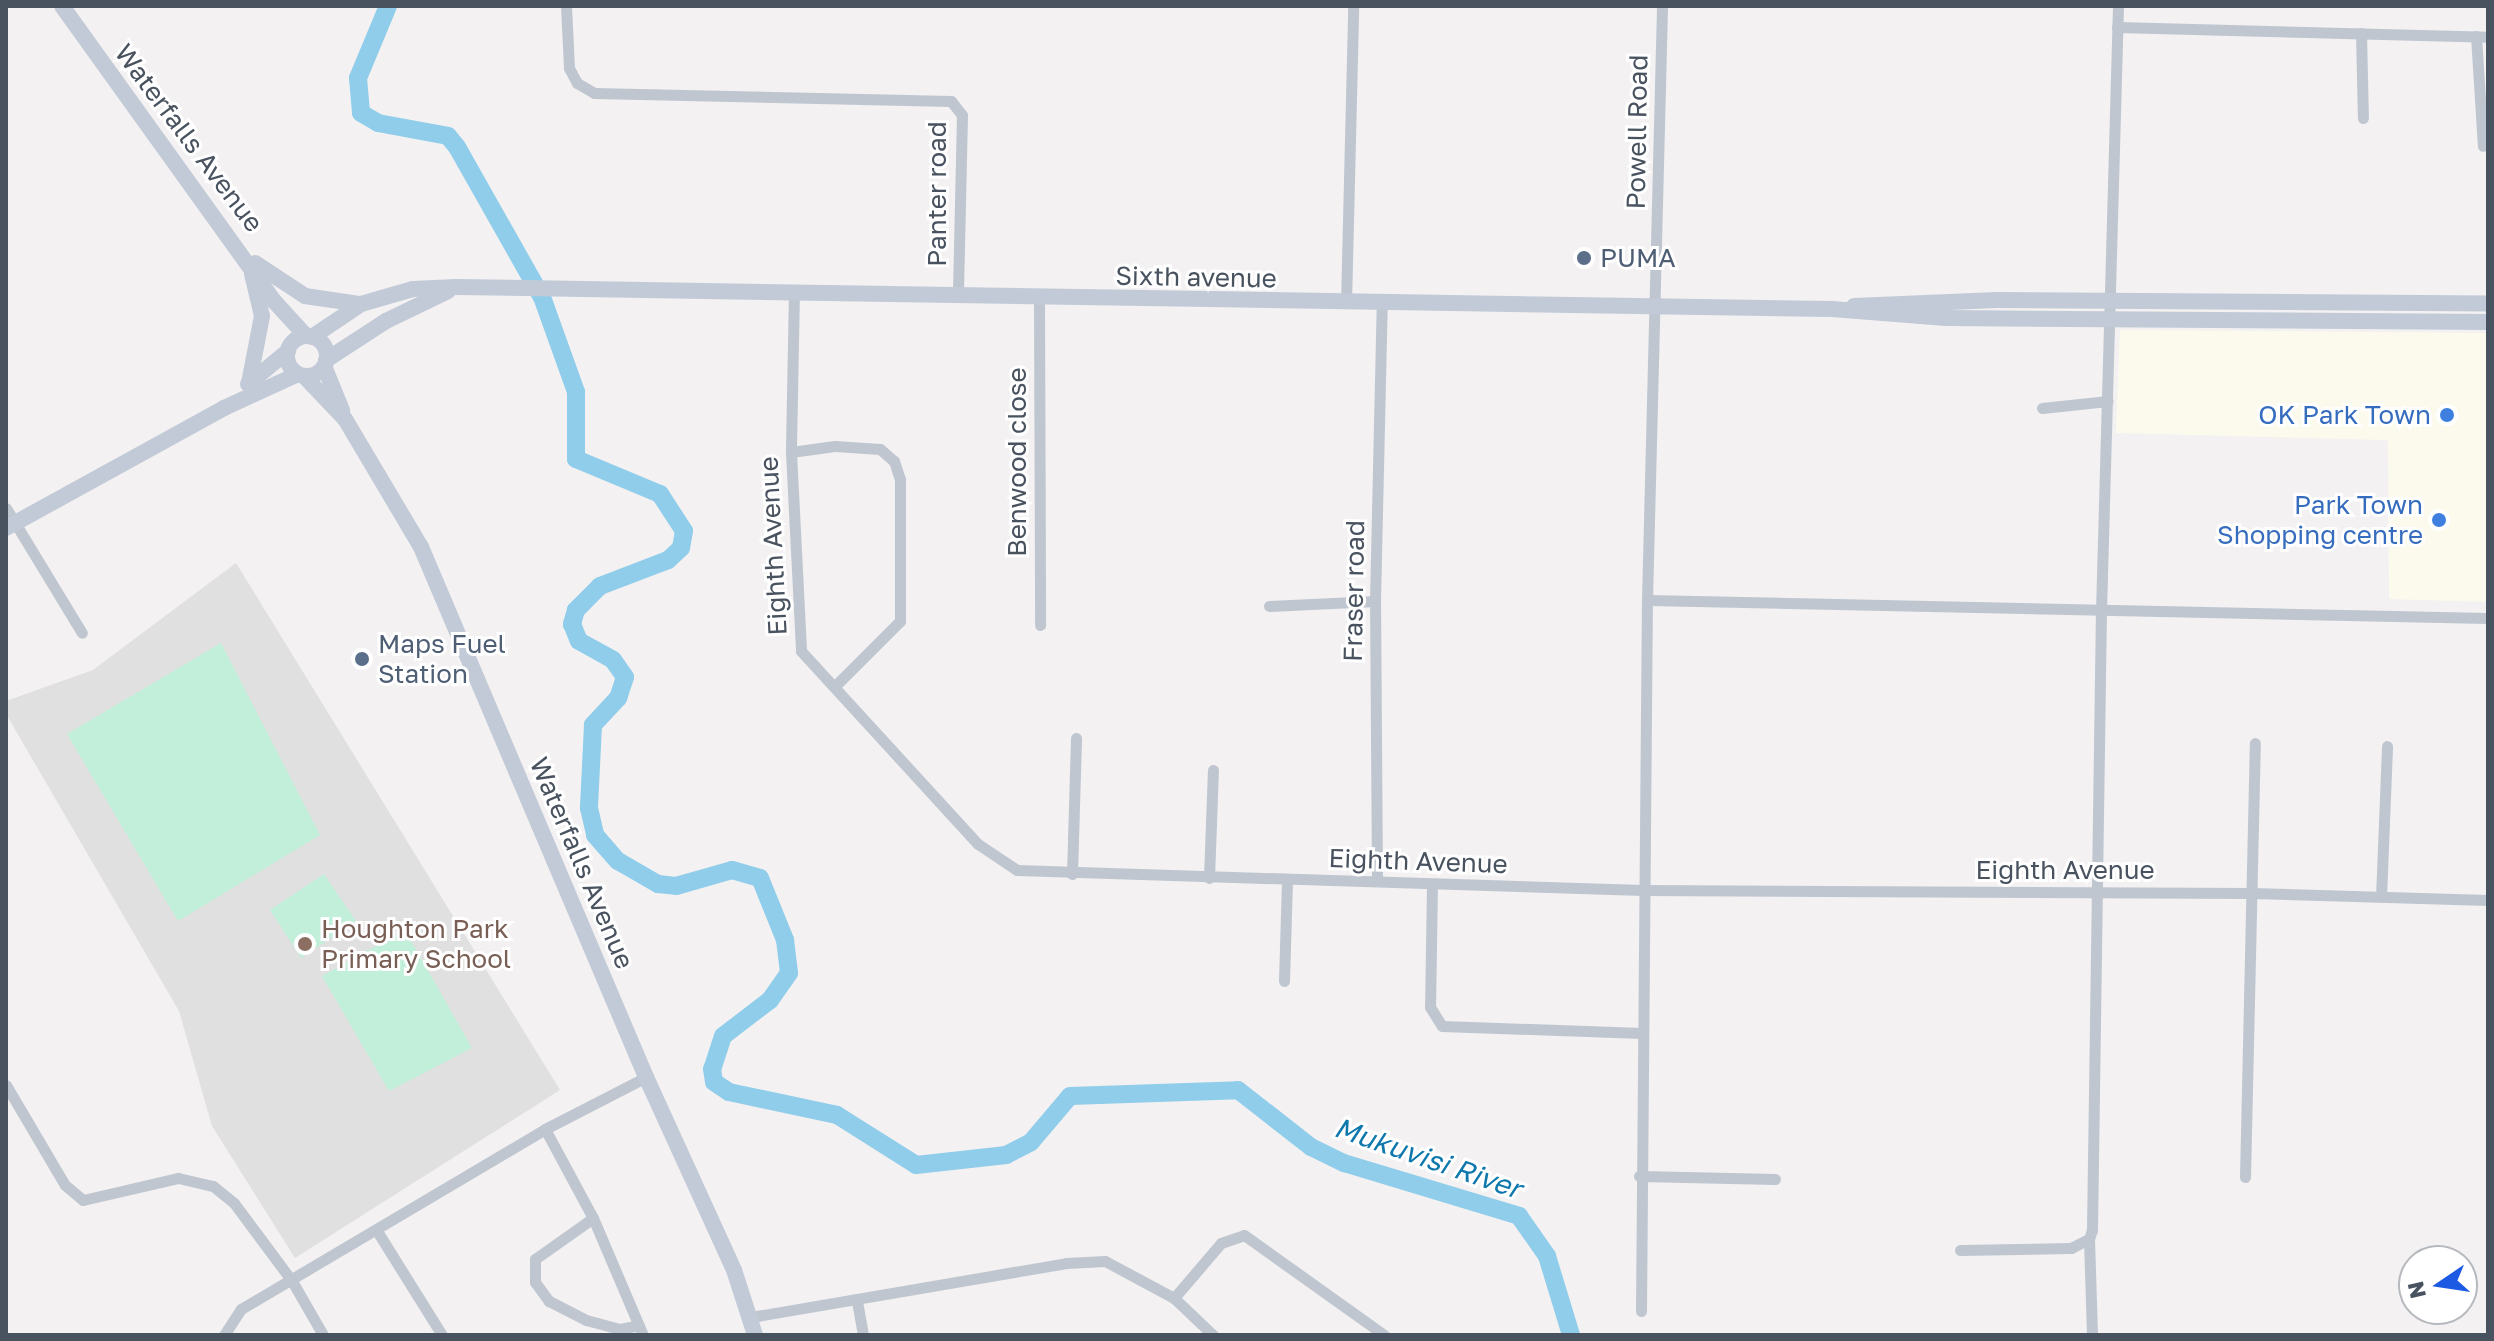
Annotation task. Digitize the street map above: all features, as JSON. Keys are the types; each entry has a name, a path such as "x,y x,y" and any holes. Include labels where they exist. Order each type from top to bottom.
{"street":[{"name":"Waterfalls Avenue","path":"62,6 247,257 274,301 309,337"},
{"name":"Panter road","path":"566,6 569,68 577,83 594,93 945,100 962,115 958,297"},
{"path":"1346,303 1353,6"},
{"name":"Powell Road","path":"1641,1311 1639,1176 1647,600 1662,6"},
{"path":"2092,1335 2089,1239 2101,611 2118,6"},
{"path":"2117,27 2482,37 2483,146"},
{"path":"2361,33 2363,118"},
{"path":"247,257 305,296 361,304"},
{"path":"247,257 262,316 249,383"},
{"path":"10,526 224,408 325,363 386,321 456,287"},
{"name":"Sixth avenue","path":"361,304 413,289 558,287 1039,300 1832,309"},
{"name":"Eighth Avenue","path":"794,291 791,452 799,645 978,844 1024,872 1643,890 2251,893 2488,900"},
{"name":"Benwood close","path":"1039,300 1040,625"},
{"name":"Waterfalls Avenue","path":"274,301 288,350"},
{"path":"1832,309 1880,302 2488,303"},
{"name":"Fraser road","path":"1377,880 1375,601 1382,303"},
{"path":"224,408 288,350 361,304"},
{"path":"1832,309 1932,317 2488,322"},
{"path":"309,337 325,349 325,363"},
{"path":"288,350 289,365 301,375"},
{"name":"Waterfalls Avenue","path":"325,363 345,419 421,547 751,1317 755,1335"},
{"name":"Waterfalls Avenue","path":"301,375 345,419"},
{"path":"2042,408 2108,401"},
{"path":"791,452 835,446 880,449 894,461 900,479 900,621 834,687"},
{"path":"6,508 10,526 82,633"},
{"path":"1647,600 2488,618"},
{"path":"1269,606 1375,601"},
{"path":"1072,874 1076,738"},
{"path":"2245,1177 2255,743"},
{"path":"2381,897 2387,746"},
{"path":"1209,878 1213,770"},
{"path":"1284,981 1287,879"},
{"path":"1432,884 1430,1007 1442,1026 1642,1033"},
{"path":"224,1335 241,1309 545,1129 646,1077"},
{"path":"6,1085 73,1194 99,1198 178,1178 213,1186 234,1203 292,1281 323,1335"},
{"path":"545,1129 593,1218 641,1330 594,1324 549,1301 535,1282 535,1259 593,1218"},
{"path":"1639,1176 1775,1179"},
{"path":"377,1231 442,1335"},
{"path":"1174,1298 1221,1243 1244,1235 1384,1335"},
{"path":"1960,1250 2071,1248 2089,1239"},
{"path":"751,1317 1085,1261 1121,1266 1174,1298 1209,1334"},
{"path":"857,1301 863,1335"}],"shaded area":[{"name":"Park Town Shopping centre","path":"2120,330 2488,333 2488,602 2389,599 2388,440 2116,433"},
{"name":"Houghton Park Primary School","path":"236,563 560,1090 295,1258 212,1126 179,1011 6,714 6,701 93,670"}],"green space":[{"path":"221,643 320,835 178,921 67,734"},
{"path":"324,874 356,921 301,958 270,910"},
{"path":"405,930 472,1048 389,1091 322,976"}],"waterway":[{"name":"Mukuvisi River","path":"388,6 358,78 361,113 378,123 448,136 457,147 542,297 576,392 576,459 660,494 684,531 681,548 668,560 600,586 576,610 572,624 579,641 613,660 625,677 618,698 593,725 589,808 595,835 618,861 658,884 676,886 732,870 760,878 785,940 789,973 770,1000 723,1036 712,1069 714,1082 729,1092 837,1115 916,1165 1006,1155 1031,1142 1070,1096 1238,1090 1311,1147 1344,1163 1519,1216 1547,1256 1571,1335"}],"place":[{"name":"PUMA","path":"1584,258"},
{"name":"OK Park Town","path":"2447,415"},
{"name":"Park Town Shopping centre","path":"2439,520"},
{"name":"Maps Fuel Station","path":"362,659"},
{"name":"Houghton Park Primary School","path":"305,944"}]}
